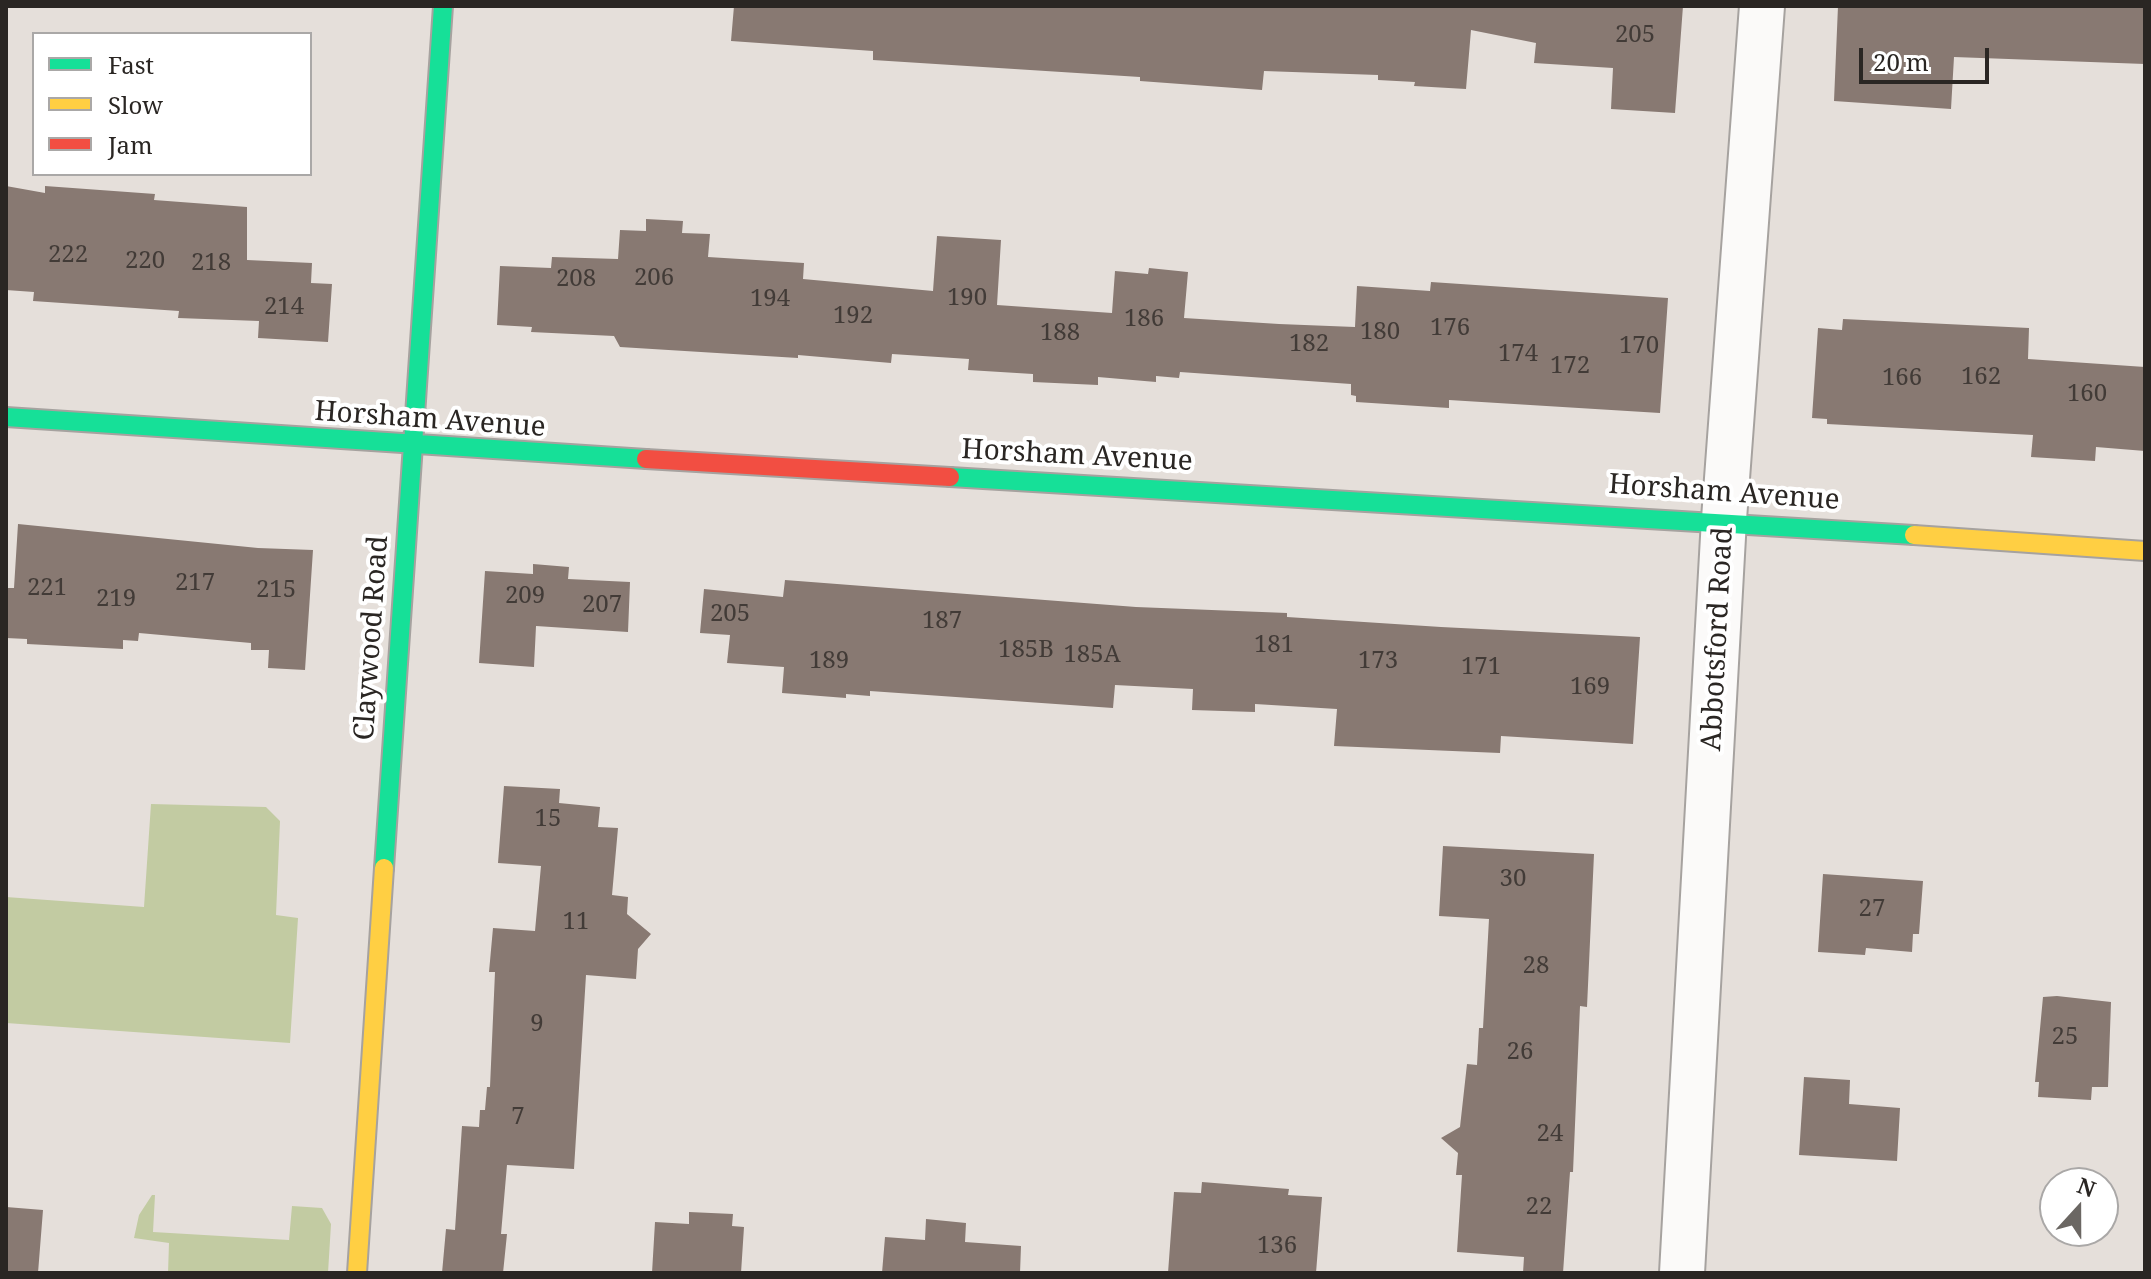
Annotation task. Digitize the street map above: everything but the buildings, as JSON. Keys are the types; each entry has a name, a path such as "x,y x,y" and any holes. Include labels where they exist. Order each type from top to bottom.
{"street":[{"name":"Claywood Road","path":"357,1273 443,6"},
{"name":"Abbotsford Road","path":"1682,1273 1724,519 1762,6"},
{"name":"Horsham Avenue","path":"6,417 414,448 1724,519 2145,551"}],"green space":[{"path":"151,804 266,807 280,821 276,915 298,918 290,1043 6,1023 6,897 144,907"},
{"path":"155,1195 153,1232 289,1240 292,1206 322,1208 331,1224 328,1273 168,1273 169,1243 134,1238 139,1215"}],"traffic: fast":[{"path":"384,868 443,6"},
{"path":"6,417 646,459"},
{"path":"950,477 1914,535"}],"traffic: slow":[{"path":"1914,535 2145,551"},
{"path":"357,1273 384,868"}],"traffic: jam":[{"path":"646,459 950,477"}]}
